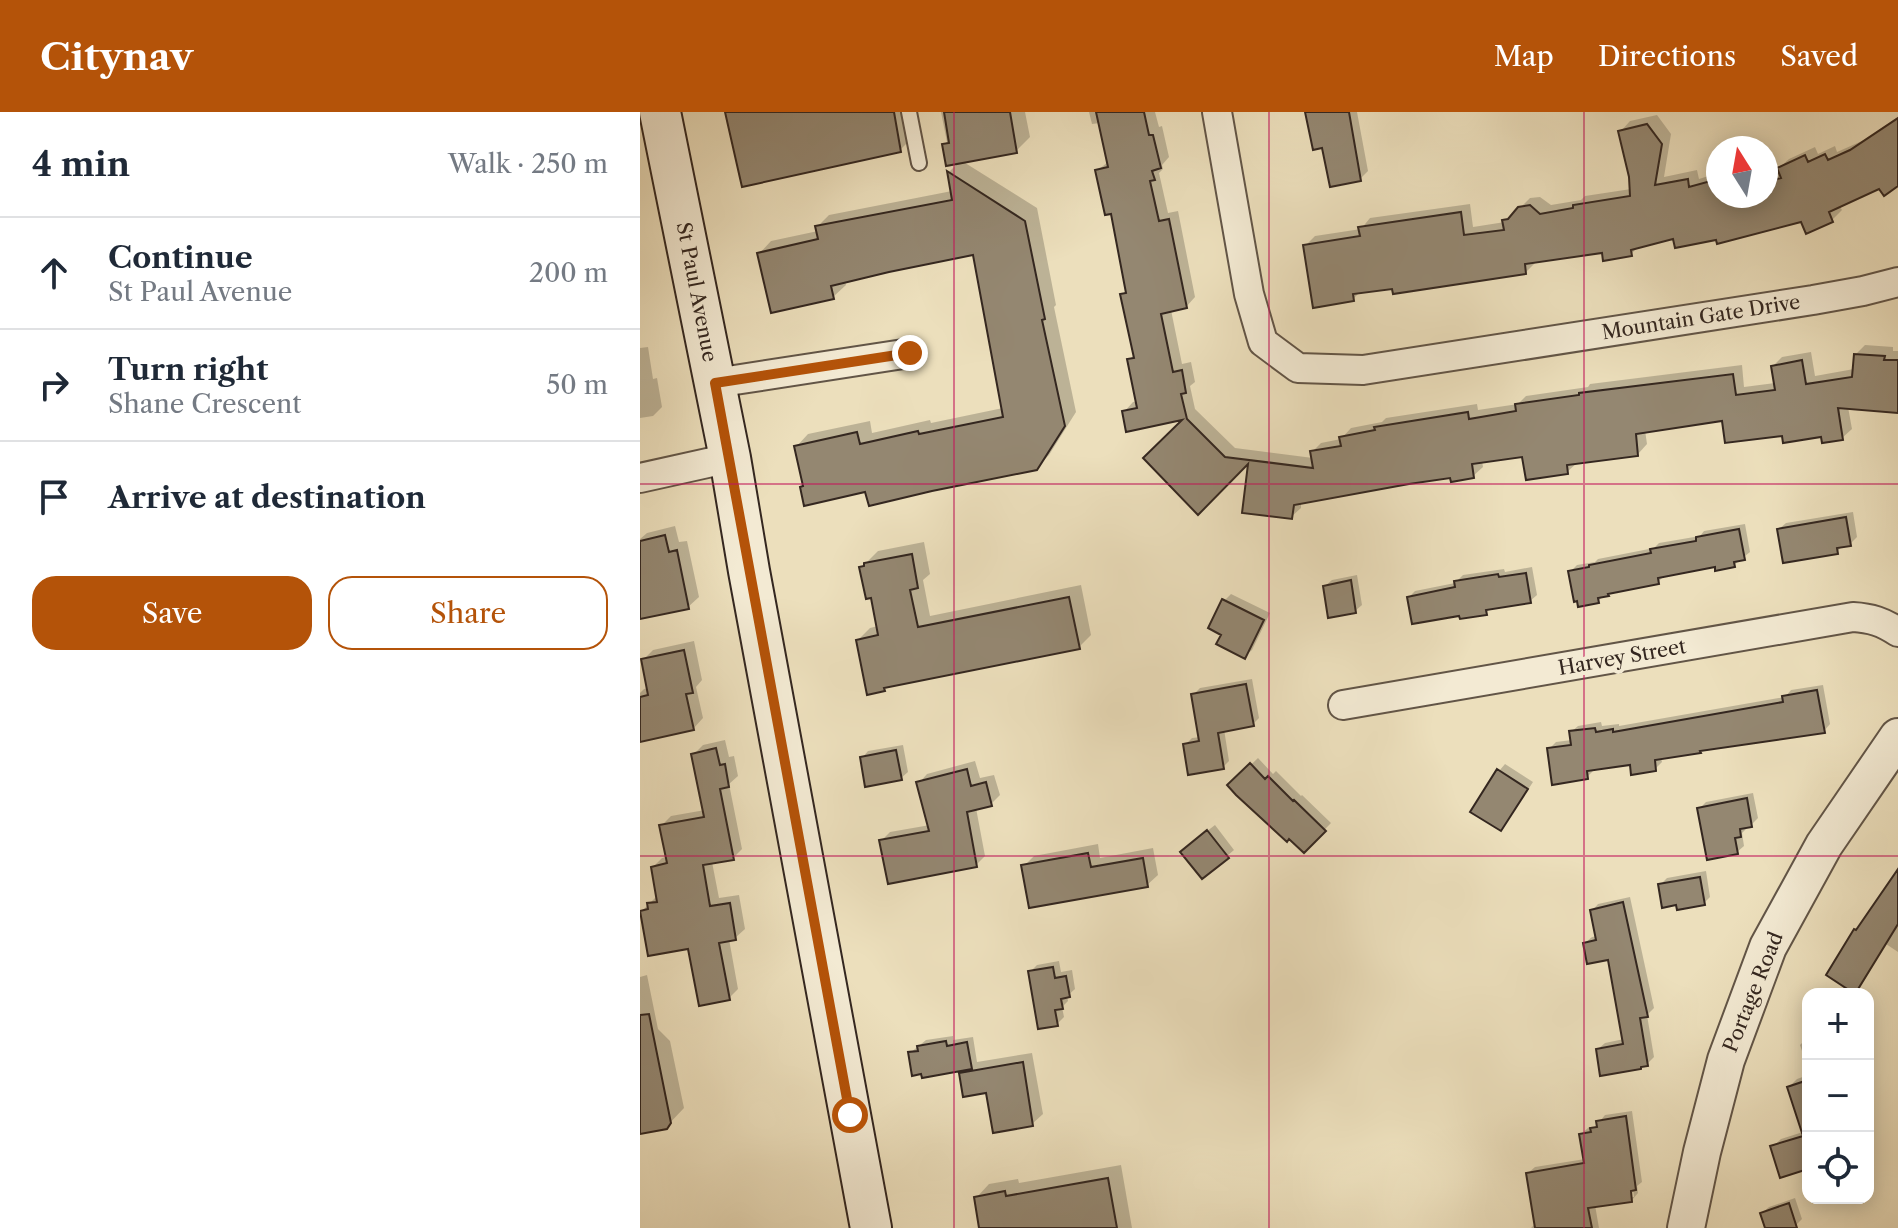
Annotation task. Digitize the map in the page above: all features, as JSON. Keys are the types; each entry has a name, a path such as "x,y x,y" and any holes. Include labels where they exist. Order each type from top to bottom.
{"main road":[{"name":"St Paul Avenue","path":"660,112 730,458 871,1228"}],"street":[{"path":"640,118 660,112"},
{"name":"Mountain Gate Drive","path":"1217,112 1249,294 1263,342 1298,368 1363,370 1813,300 1898,282"},
{"path":"715,383 910,353"},
{"path":"640,478 730,458"},
{"name":"Harvey Street","path":"1343,705 1853,617 1883,622 1898,632"},
{"name":"Portage Road","path":"1686,1228 1726,1060 1768,947 1824,845 1898,737"}],"lane":[{"path":"909,112 919,163"}],"building":[{"path":"725,112 894,112 901,152 742,187"},
{"path":"944,112 1010,112 1017,153 946,166 942,144 949,143"},
{"path":"1096,112 1144,112 1149,135 1153,135 1161,168 1152,171 1155,180 1150,181 1159,221 1169,219 1187,308 1161,314 1173,372 1182,370 1186,393 1181,394 1187,419 1225,457 1313,468 1310,451 1341,446 1339,437 1375,430 1374,427 1468,412 1469,419 1516,411 1515,404 1579,393 1733,374 1736,395 1775,390 1771,366 1802,360 1806,384 1852,377 1854,354 1898,360 1898,413 1838,408 1843,440 1822,443 1821,437 1783,443 1782,436 1725,443 1722,421 1636,434 1638,456 1567,465 1568,474 1526,480 1522,457 1472,464 1474,478 1409,484 1294,505 1292,519 1242,513 1248,464 1198,515 1143,458 1182,420 1126,432 1122,411 1137,408 1127,359 1134,358 1120,294 1126,293 1111,214 1105,215 1095,170 1108,167"},
{"path":"1305,112 1349,112 1361,181 1330,187 1322,148 1313,150"},
{"path":"1898,118 1898,186 1884,196 1879,189 1829,212 1833,222 1806,234 1801,222 1717,244 1716,240 1675,248 1673,239 1631,250 1632,256 1603,261 1602,253 1525,264 1526,274 1393,294 1392,289 1353,294 1354,301 1313,308 1303,245 1360,236 1358,227 1461,212 1464,235 1504,230 1502,220 1508,219 1518,207 1530,205 1540,214 1630,196 1629,177 1618,131 1647,124 1662,144 1655,185 1688,179 1689,187 1706,182 1706,208 1778,208 1778,179 1781,178 1778,168 1805,155 1808,162 1825,154 1828,160 1850,150"},
{"path":"947,171 1025,221 1065,426 1037,470 869,506 865,492 804,506 794,446 857,432 860,444 1003,417 973,255 831,286 834,299 771,313 757,253 818,239 815,226 952,200"},
{"path":"1846,517 1851,546 1837,548 1838,554 1783,563 1777,529"},
{"path":"1739,529 1745,560 1734,562 1735,567 1715,571 1715,567 1658,578 1659,584 1608,594 1598,598 1599,603 1578,607 1577,601 1574,602 1568,571 1651,553 1650,549 1696,541 1696,537"},
{"path":"665,535 669,552 677,550 689,609 640,619 640,541"},
{"path":"912,554 918,588 910,590 918,627 1069,597 1080,649 884,688 885,691 867,695 856,640 878,635 871,598 866,599 859,567 864,563"},
{"path":"1526,573 1531,603 1486,610 1487,615 1412,624 1407,597 1455,587 1454,581"},
{"path":"1351,580 1356,613 1328,618 1323,586"},
{"path":"1222,599 1264,620 1245,659 1216,644 1221,635 1208,628"},
{"path":"684,650 693,693 686,694 694,730 640,742 640,697 648,695 641,659"},
{"path":"1246,684 1254,726 1218,733 1224,769 1188,775 1183,744 1199,741 1191,694"},
{"path":"1817,690 1825,733 1655,760 1656,771 1631,775 1630,765 1587,771 1588,779 1552,785 1547,748 1571,745 1569,731 1595,728 1596,732 1613,729 1613,732 1783,702 1782,696"},
{"path":"716,748 720,765 725,764 729,787 720,789 734,860 703,865 710,906 730,903 736,940 719,943 730,1000 699,1006 688,949 648,956 640,911 648,909 647,903 657,902 651,867 667,863 659,825 704,817 691,754"},
{"path":"896,750 902,780 865,787 860,757"},
{"path":"1250,763 1326,831 1304,853 1289,839 1287,842 1227,785"},
{"path":"967,769 971,786 986,782 992,806 967,812 977,867 888,884 879,840 929,831 916,782"},
{"path":"1497,769 1528,789 1501,831 1470,812"},
{"path":"1747,798 1752,827 1740,829 1741,837 1735,838 1738,854 1707,860 1697,808"},
{"path":"1207,830 1229,858 1202,879 1180,852"},
{"path":"1088,853 1091,867 1143,858 1148,887 1029,908 1021,865"},
{"path":"1898,869 1898,924 1859,988 1846,988 1826,975"},
{"path":"1700,877 1705,905 1677,910 1676,905 1662,908 1658,884"},
{"path":"1623,902 1648,1017 1640,1018 1648,1066 1600,1076 1596,1049 1623,1044 1608,960 1587,964 1583,943 1596,940 1590,910"},
{"path":"1053,967 1055,978 1066,976 1070,997 1061,999 1063,1009 1055,1010 1058,1026 1038,1029 1028,971"},
{"path":"649,1014 671,1123 667,1129 640,1134 640,1015"},
{"path":"946,1041 947,1046 967,1042 972,1069 922,1078 921,1074 912,1076 908,1052 918,1051 917,1046"},
{"path":"1023,1062 1033,1126 993,1133 986,1093 963,1097 959,1073"},
{"path":"1802,1082 1802,1133 1787,1087"},
{"path":"1626,1116 1636,1190 1631,1191 1632,1202 1588,1208 1592,1228 1535,1228 1526,1173 1584,1163 1579,1134 1591,1132 1590,1128 1597,1127 1596,1121"},
{"path":"1802,1136 1802,1171 1780,1178 1770,1146"},
{"path":"1108,1178 1117,1228 979,1228 974,1197 1005,1191 1006,1196"},
{"path":"1789,1203 1797,1228 1765,1228 1760,1213"}],"route":[{"path":"850,1115 715,383 910,353"}]}
